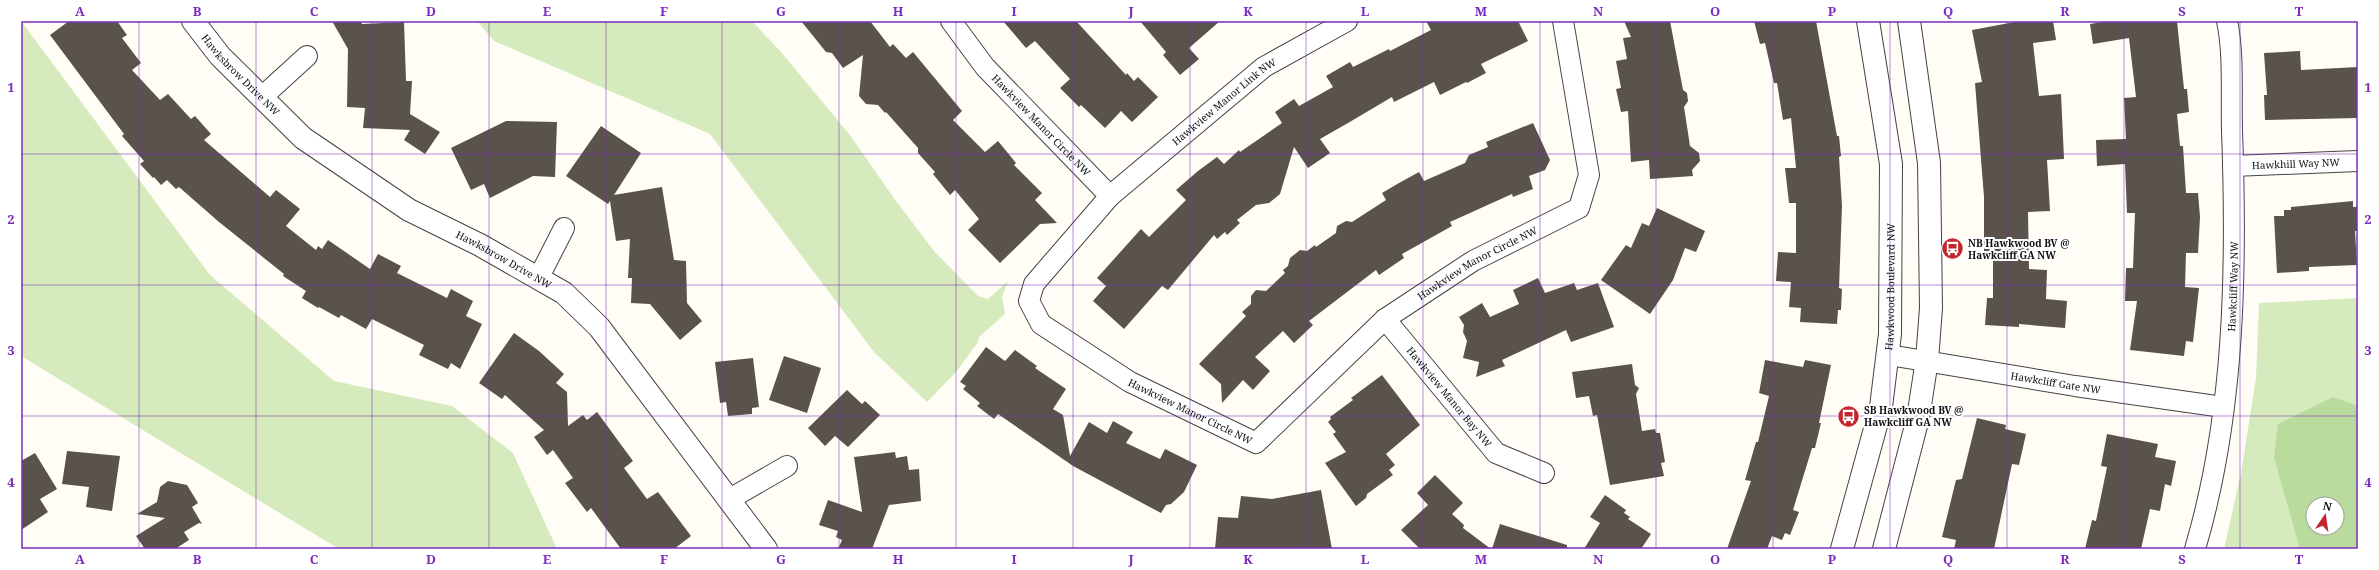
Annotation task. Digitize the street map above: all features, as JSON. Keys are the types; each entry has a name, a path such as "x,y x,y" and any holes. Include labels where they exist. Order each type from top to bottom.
{"street":[{"name":"Hawksbrow Drive NW","path":"193,21 220,56 262,96 302,138 409,210 539,277 564,293 599,327 766,549"},
{"name":"Hawkview Manor Circle NW","path":"951,21 985,67 1110,196 1034,284 1029,301 1041,324 1130,382 1256,443 1385,319 1473,261 1579,208 1588,175 1563,21"},
{"name":"Hawkview Manor Link NW","path":"1110,196 1264,66 1347,21"},
{"name":"Hawkwood Boulevard NW","path":"1842,549 1881,407 1889,355 1891,307 1891,164 1868,21"},
{"path":"1884,549 1918,418 1927,360 1930,308 1929,163 1909,21"},
{"name":"Hawkcliff Way NW","path":"2195,549 2208,505 2220,439 2235,262 2234,166 2227,21"},
{"path":"262,96 307,56"},
{"name":"Hawkhill Way NW","path":"2234,166 2358,161"},
{"path":"539,277 564,228"},
{"name":"Hawkview Manor Bay NW","path":"1385,319 1496,453 1544,473"},
{"name":"Hawkcliff Gate NW","path":"1889,355 1927,360 2075,386 2223,407"},
{"path":"728,500 787,466"}],"green space":[{"path":"21,21 210,275 334,381 452,406 513,453 557,549 339,549 21,356"},
{"path":"477,21 752,21 781,52 849,134 896,201 934,251 978,296 988,299 1008,281 1002,297 1005,314 979,337 978,342 956,372 927,402 874,352 710,134 494,41"},
{"path":"2358,298 2358,549 2224,549 2241,473 2256,378 2259,303"},
{"path":"2333,397 2358,406 2358,549 2300,549 2274,458 2278,424"}],"building":[{"path":"69,21 117,21 127,35 122,38 141,63 132,70 160,100 168,94 191,119 195,116 211,134 204,140 270,197 276,190 300,209 286,226 316,250 318,246 322,249 328,240 370,269 378,254 401,266 397,273 447,298 451,289 473,301 466,316 482,324 460,369 451,363 448,369 419,355 424,345 372,319 366,329 341,315 339,318 319,307 318,308 302,298 306,291 283,276 284,274 219,222 179,187 176,189 167,180 161,185 154,177 153,178 140,164 144,161 122,136 124,134 50,35"},
{"path":"332,21 360,21 362,24 404,22 406,81 412,81 410,114 440,132 425,154 404,140 410,130 363,128 365,108 347,107 348,49"},
{"path":"801,21 870,21 890,47 893,44 906,58 913,52 962,111 953,120 985,152 998,141 1016,163 1014,165 1042,193 1035,200 1057,223 1040,224 1000,263 968,230 979,219 955,190 950,195 933,174 935,172 918,153 918,148 886,112 885,113 878,105 866,104 859,96 863,55 843,68 832,53 826,52"},
{"path":"1003,21 1076,21 1126,75 1127,73 1134,81 1138,77 1158,97 1132,122 1121,111 1105,128 1081,105 1079,107 1060,88 1070,79 1035,41 1026,48"},
{"path":"1140,21 1220,21 1189,48 1199,59 1180,75 1163,55 1166,52"},
{"path":"1426,21 1518,21 1528,41 1481,64 1486,73 1440,95 1434,82 1394,102 1392,97 1320,139 1330,153 1308,168 1294,147 1280,194 1269,203 1256,205 1237,220 1240,223 1227,235 1225,232 1217,239 1214,235 1168,290 1162,286 1124,329 1093,301 1106,286 1097,278 1141,229 1149,237 1186,200 1176,190 1198,171 1217,157 1224,164 1239,150 1240,152 1282,123 1275,112 1294,99 1299,106 1333,87 1326,76 1350,62 1353,67 1389,49 1390,51 1431,30"},
{"path":"1624,21 1670,21 1683,90 1687,93 1688,101 1684,107 1690,146 1699,153 1700,161 1692,170 1693,176 1650,179 1649,160 1631,162 1628,111 1621,112 1616,89 1621,88 1616,61 1627,59 1623,38 1631,37"},
{"path":"1754,21 1816,21 1837,136 1839,136 1841,156 1839,157 1842,206 1839,288 1842,289 1841,310 1838,310 1837,324 1800,322 1801,308 1789,307 1791,282 1776,281 1778,252 1796,253 1796,203 1789,203 1785,168 1796,168 1791,118 1783,120 1777,83 1774,83 1765,43 1760,44"},
{"path":"2020,21 2053,21 2056,40 2033,43 2039,96 2061,94 2064,159 2047,160 2050,211 2028,212 2029,269 2047,270 2046,299 2067,301 2065,328 2019,324 2019,327 1985,325 1987,298 1993,298 1993,252 1984,252 1984,197 1975,83 1982,82 1972,30"},
{"path":"2108,21 2177,21 2184,89 2187,89 2189,112 2177,114 2180,146 2183,146 2186,193 2198,193 2200,217 2198,253 2186,253 2185,287 2199,288 2193,342 2186,341 2184,356 2130,350 2137,301 2125,301 2126,268 2133,268 2135,213 2127,213 2125,164 2097,166 2096,140 2126,139 2124,98 2136,97 2129,38 2093,44 2090,24"},
{"path":"2300,51 2301,70 2358,67 2358,118 2265,120 2264,95 2267,95 2264,53"},
{"path":"506,121 557,122 555,177 533,176 490,198 484,184 471,190 451,148"},
{"path":"1533,123 1550,160 1545,170 1529,176 1533,189 1513,197 1512,194 1450,222 1452,226 1402,254 1404,258 1379,275 1376,270 1309,321 1313,325 1294,343 1283,331 1255,357 1270,371 1253,390 1243,380 1222,403 1221,384 1199,364 1246,316 1242,312 1251,304 1251,296 1256,290 1266,291 1285,273 1283,270 1288,266 1290,258 1300,250 1307,251 1315,245 1316,247 1336,233 1337,226 1346,221 1352,222 1386,200 1382,193 1399,183 1419,172 1424,181 1465,163 1469,155 1488,147 1486,142"},
{"path":"601,126 641,153 614,195 662,187 674,260 686,261 687,303 702,321 680,340 650,304 631,303 632,278 628,278 630,239 616,241 610,201 608,204 566,176"},
{"path":"2353,201 2353,207 2358,207 2358,231 2355,231 2357,265 2309,267 2309,271 2277,273 2274,216 2284,216 2284,210 2291,210 2291,207"},
{"path":"1657,208 1705,231 1696,252 1685,248 1673,280 1650,314 1601,280 1626,245 1631,248 1642,223 1649,226"},
{"path":"1538,278 1545,293 1574,283 1577,290 1598,283 1614,327 1571,342 1566,330 1502,360 1505,366 1476,377 1479,362 1463,358 1467,341 1463,332 1464,325 1459,317 1482,303 1490,317 1519,304 1513,290"},
{"path":"514,333 539,351 564,374 556,383 567,392 568,426 583,415 587,420 597,412 633,461 624,468 647,499 658,492 691,536 674,549 621,549 591,508 587,512 565,483 573,478 553,450 547,455 534,437 544,430 505,395 502,399 479,383"},
{"path":"986,347 1005,361 1015,350 1037,366 1035,368 1066,389 1053,409 1063,415 1070,456 1089,422 1107,433 1113,421 1133,432 1126,443 1160,459 1165,449 1197,465 1184,492 1171,504 1166,505 1161,513 1073,466 998,414 994,419 977,406 980,403 963,389 966,386 960,382"},
{"path":"784,356 821,368 807,413 769,400"},
{"path":"753,358 759,407 752,408 752,414 728,416 726,402 720,403 715,362"},
{"path":"1765,360 1803,367 1805,360 1831,365 1819,423 1821,423 1815,448 1812,448 1793,510 1799,512 1790,535 1785,533 1782,540 1772,536 1767,549 1727,549 1751,481 1745,480 1756,442 1758,442 1769,396 1759,393"},
{"path":"1632,364 1635,385 1639,388 1636,394 1642,431 1655,429 1656,433 1660,433 1665,462 1661,463 1664,476 1610,485 1597,415 1593,416 1589,396 1576,398 1572,372"},
{"path":"1382,375 1420,425 1386,454 1395,465 1389,470 1393,475 1367,494 1366,498 1356,506 1325,463 1346,452 1333,434 1336,432 1328,422 1331,419 1330,417 1353,400 1351,398"},
{"path":"847,390 862,404 865,401 880,415 848,447 835,436 825,446 808,428"},
{"path":"1977,418 2006,425 2005,429 2026,434 2019,465 2012,464 1994,549 1954,549 1956,540 1942,537 1956,480 1962,479"},
{"path":"2107,434 2158,444 2155,457 2176,461 2171,486 2165,484 2160,511 2150,509 2141,549 2085,549 2092,520 2096,521 2107,467 2101,466"},
{"path":"67,451 120,456 112,511 86,507 89,487 62,484"},
{"path":"895,452 896,458 907,456 909,470 919,469 921,501 889,505 872,549 838,549 842,540 836,537 838,531 819,525 828,500 862,512 854,457"},
{"path":"35,453 57,489 40,499 48,512 21,530 21,461"},
{"path":"1435,475 1463,503 1452,514 1464,525 1463,528 1491,549 1420,549 1401,530 1428,505 1417,493"},
{"path":"168,481 187,485 198,503 192,507 202,524 199,523 184,532 189,540 175,549 145,549 136,536 165,518 137,514 157,502 160,487"},
{"path":"1321,490 1332,549 1215,549 1218,517 1238,518 1241,496 1272,499"},
{"path":"1605,495 1626,510 1624,513 1630,517 1628,519 1651,534 1641,549 1584,549 1600,523 1590,517"},
{"path":"1500,524 1567,545 1567,549 1492,549"}],"place":[{"name":"NB Hawkwood BV @ Hawkcliff GA NW","path":"1952,249"},
{"name":"SB Hawkwood BV @ Hawkcliff GA NW","path":"1849,416"}]}
